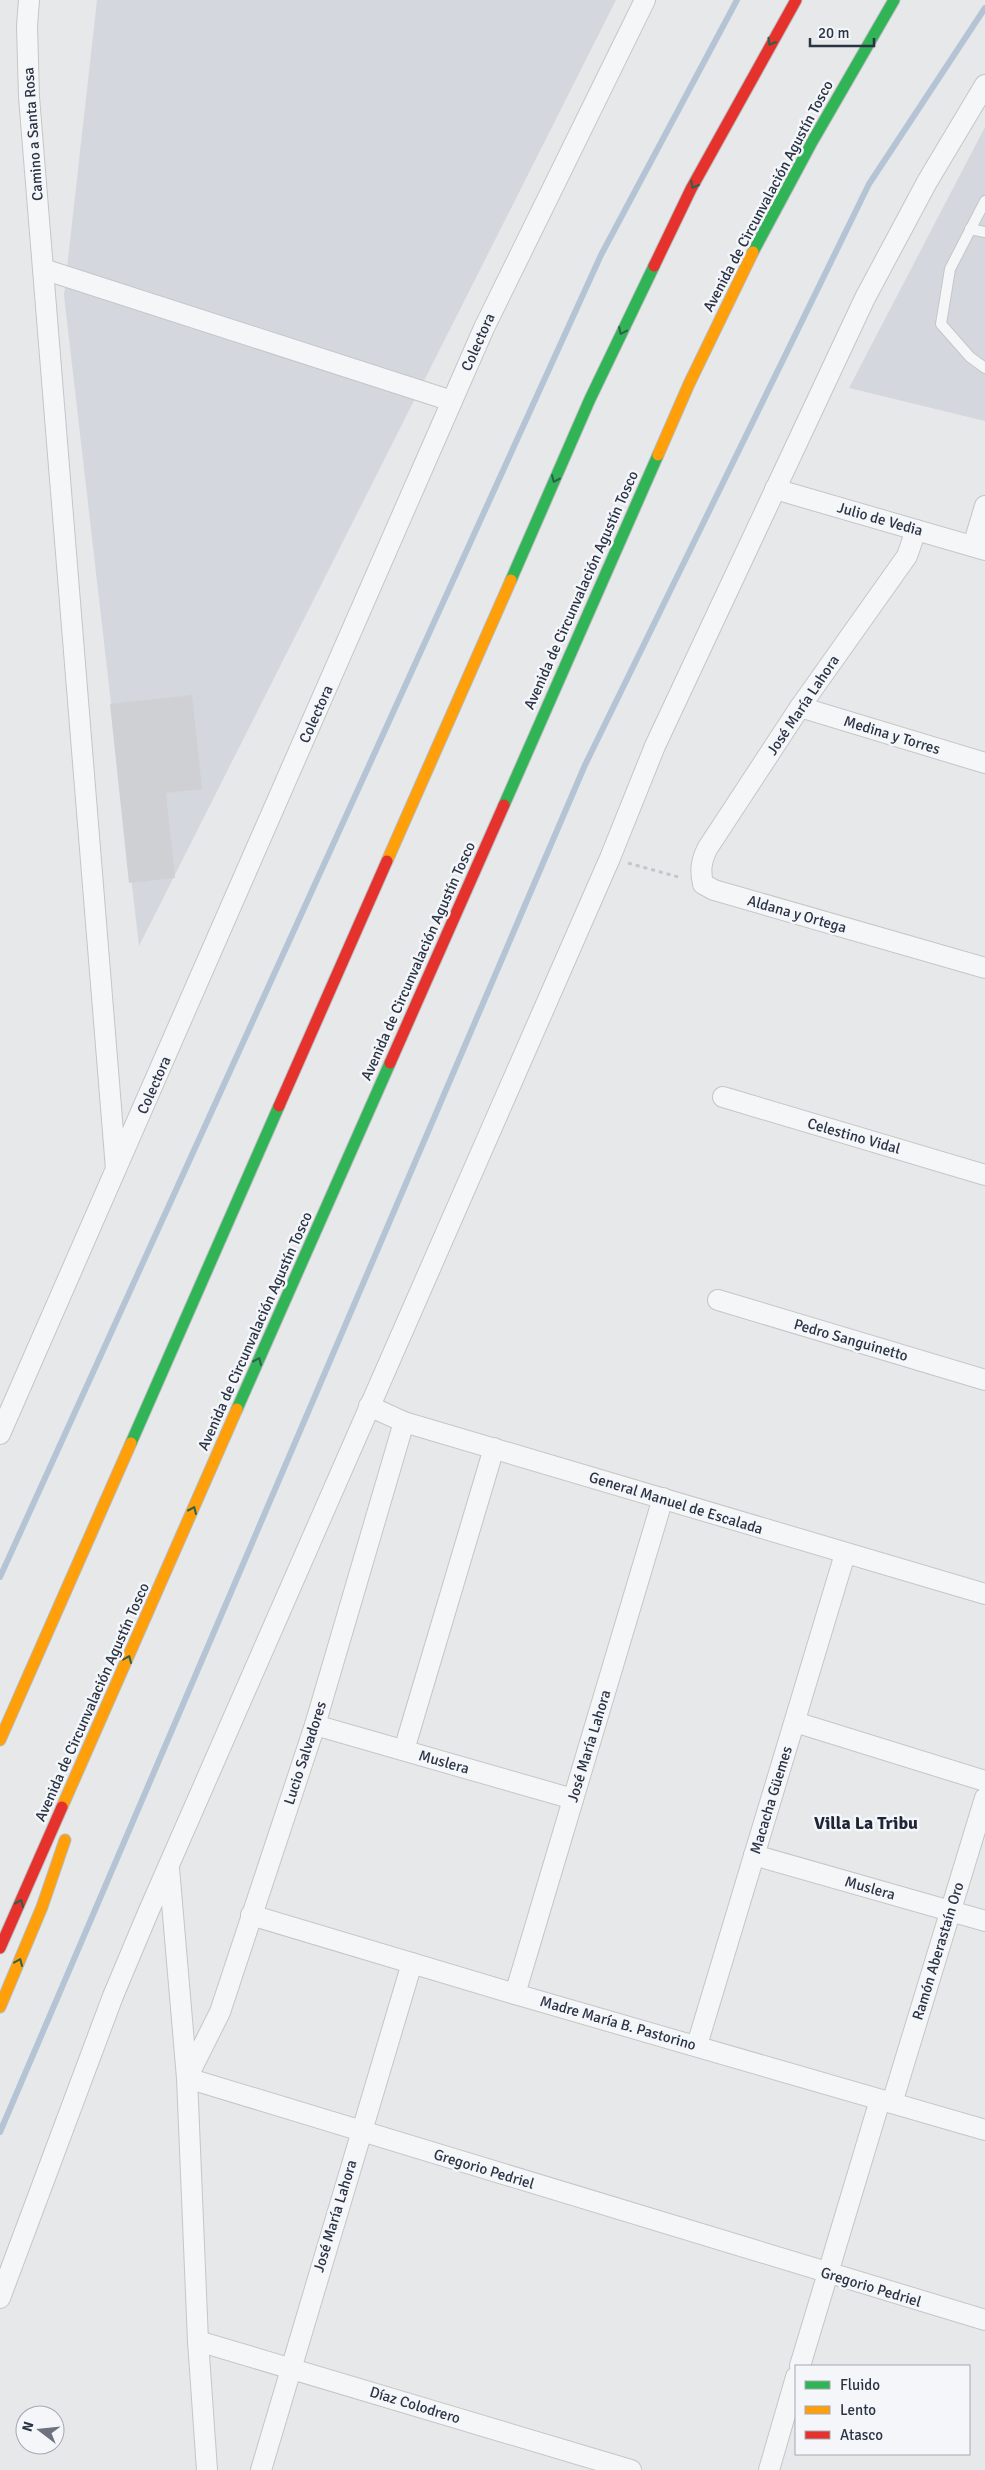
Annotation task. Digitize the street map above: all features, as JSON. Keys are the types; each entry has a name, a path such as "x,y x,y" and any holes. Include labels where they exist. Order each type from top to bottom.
{"highway":[{"path":"0,1740 590,399 691,189 796,0"},
{"name":"Avenida de Circunvalación Agustín Tosco","path":"0,1948 689,384 754,246 828,111 894,0"},
{"path":"77,1804 114,1692"},
{"path":"0,2007 42,1907 67,1832"}],"street":[{"name":"Camino a Santa Rosa","path":"29,0 27,26 29,97 116,1171"},
{"name":"Colectora","path":"0,1434 452,401 512,269 645,0"},
{"path":"0,2298 113,1996 168,1866 610,858 655,746 865,298 901,229 985,85"},
{"path":"42,269 452,401"},
{"name":"Julio de Vedia","path":"775,488 979,548"},
{"path":"979,548 985,506"},
{"name":"José María Lahora","path":"703,884 701,862 707,849 800,707 907,556 916,530"},
{"name":"Medina y Torres","path":"800,707 985,763"},
{"name":"Aldana y Ortega","path":"703,884 714,890 985,968"},
{"name":"Celestino Vidal","path":"722,1097 985,1175"},
{"name":"Pedro Sanguinetto","path":"718,1300 985,1380"},
{"name":"General Manuel de Escalada","path":"369,1406 404,1422 985,1594"},
{"name":"Lucio Salvadores","path":"187,2078 220,2012 315,1726 404,1422"},
{"path":"404,1750 494,1448"},
{"name":"José María Lahora","path":"515,1994 663,1498"},
{"name":"Macacha Güemes","path":"697,2045 845,1554"},
{"path":"795,1722 985,1780"},
{"name":"Muslera","path":"315,1726 573,1799"},
{"name":"Ramón Aberastaín Oro","path":"800,2365 827,2274 950,1910 985,1798"},
{"name":"Muslera","path":"754,1855 985,1921"},
{"path":"168,1866 187,2078 198,2341 207,2470"},
{"name":"Madre María B. Pastorino","path":"251,1915 515,1994 697,2045 985,2130"},
{"name":"José María Lahora","path":"261,2470 412,1963"},
{"name":"Gregorio Pedriel","path":"187,2078 827,2274 985,2320"},
{"name":"Díaz Colodrero","path":"198,2341 631,2470"},
{"path":"768,2470 795,2380"}],"lane":[{"path":"985,201 950,270 942,324 970,357 985,368"},
{"path":"970,229 985,232"}],"path":[{"path":"610,858 703,884"}],"shaded area":[{"path":"97,0 616,0 139,946 64,295"},
{"path":"985,127 985,421 849,388"}],"building":[{"path":"192,695 202,789 166,793 175,878 129,883 110,704"}],"waterway":[{"path":"0,1577 601,255 737,0"},
{"path":"0,2132 585,765 869,184 985,8"}],"traffic: fast":[{"path":"753,252 812,142 894,0"},
{"path":"511,580 590,399 654,266"},
{"path":"504,805 658,455"},
{"path":"237,1409 390,1063"},
{"path":"131,1443 279,1106"}],"traffic: slow":[{"path":"658,455 689,384 753,252"},
{"path":"387,861 511,580"},
{"path":"62,1807 237,1409"},
{"path":"0,1740 131,1443"},
{"path":"0,2007 42,1907 65,1840"}],"traffic: jam":[{"path":"654,266 691,189 796,0"},
{"path":"390,1063 504,805"},
{"path":"279,1106 387,861"},
{"path":"0,1948 62,1807"}],"district":[{"name":"Villa La Tribu","path":"866,1823"}]}
